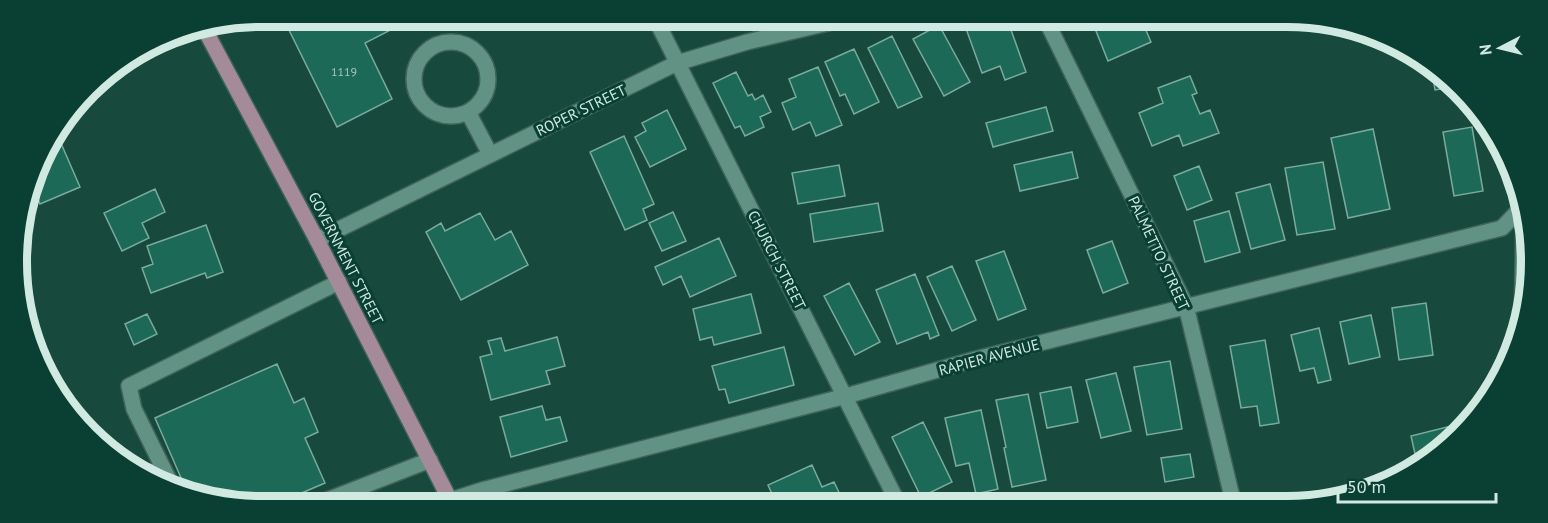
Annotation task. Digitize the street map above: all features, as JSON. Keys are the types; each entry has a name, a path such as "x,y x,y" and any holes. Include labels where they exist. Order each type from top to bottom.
{"main road":[{"name":"GOVERNMENT STREET","path":"207,34 339,282 448,496"}],"street":[{"name":"CHURCH STREET","path":"659,27 895,496"},
{"name":"ROPER STREET","path":"317,240 677,63 747,42 811,27"},
{"name":"PALMETTO STREET","path":"1049,27 1186,306 1232,496"},
{"path":"454,41 466,44 484,60 488,72 485,95 478,105 468,112 456,116 443,116 422,103 416,92 414,79 416,67 431,47 442,42 454,41"},
{"path":"468,112 490,154"},
{"name":"RAPIER AVENUE","path":"468,496 482,490 846,396 976,359 1502,228 1516,214"},
{"path":"167,476 134,409 129,386 339,282"},
{"path":"338,496 430,460"},
{"path":"155,471 163,468"}],"building":[{"path":"287,27 396,27 365,43 392,99 337,127"},
{"path":"935,27 940,27 970,82 944,96 913,39"},
{"path":"965,27 1010,27 1026,72 1005,80 1000,66 982,73"},
{"path":"1094,27 1145,27 1151,42 1108,61"},
{"path":"892,36 922,97 898,108 868,48"},
{"path":"854,49 879,102 854,114 845,94 840,96 825,62"},
{"path":"818,67 842,125 816,136 810,122 793,130 782,103 796,97 789,79"},
{"path":"736,72 748,96 752,94 755,100 763,95 771,112 760,117 764,127 745,136 740,126 735,128 713,83"},
{"path":"1190,76 1197,93 1192,95 1200,114 1210,110 1219,133 1183,146 1179,135 1152,146 1139,113 1163,103 1158,88"},
{"path":"1433,78 1444,88 1435,90"},
{"path":"1046,107 1053,131 993,147 986,123"},
{"path":"667,110 686,149 650,167 635,137 646,131 642,123"},
{"path":"1472,127 1483,191 1454,196 1443,132"},
{"path":"1373,129 1390,209 1348,218 1331,138"},
{"path":"624,136 654,204 643,209 647,220 625,230 590,152"},
{"path":"60,141 80,187 40,204 36,196 39,186"},
{"path":"1072,152 1078,178 1020,191 1014,165"},
{"path":"1323,162 1335,229 1297,235 1285,168"},
{"path":"839,165 845,196 798,204 792,173"},
{"path":"1199,166 1212,200 1187,210 1174,176"},
{"path":"1270,184 1285,240 1251,249 1236,193"},
{"path":"155,189 165,212 142,223 149,238 122,251 104,213"},
{"path":"878,203 883,231 814,242 810,214"},
{"path":"1229,211 1240,252 1205,262 1194,221"},
{"path":"673,212 686,241 662,251 649,223"},
{"path":"480,213 495,240 511,231 528,265 461,300 426,232 441,223 445,231"},
{"path":"206,225 223,272 207,278 205,273 151,293 142,268 153,264 147,246"},
{"path":"719,238 736,276 690,297 681,276 663,285 655,267"},
{"path":"1112,241 1128,283 1103,293 1087,250"},
{"path":"1004,251 1026,309 998,320 976,261"},
{"path":"952,266 976,320 952,331 927,277"},
{"path":"915,274 939,335 930,339 928,332 897,344 876,290"},
{"path":"849,283 880,342 855,355 824,296"},
{"path":"751,294 761,333 714,345 712,337 700,340 693,309"},
{"path":"1426,303 1433,355 1399,360 1392,308"},
{"path":"147,314 157,334 134,345 125,324"},
{"path":"1371,315 1380,357 1349,364 1340,322"},
{"path":"1319,328 1331,380 1318,383 1314,368 1300,371 1291,335"},
{"path":"557,337 565,366 546,371 550,384 491,400 480,357 492,354 488,341 501,338 505,351"},
{"path":"1265,340 1279,423 1260,426 1257,406 1241,408 1230,346"},
{"path":"784,347 794,385 729,403 725,389 719,390 712,366"},
{"path":"1170,361 1182,429 1147,435 1134,367"},
{"path":"277,364 294,403 304,398 318,432 305,438 325,483 294,496 231,494 186,484 183,483 155,418"},
{"path":"1116,373 1131,431 1101,438 1086,380"},
{"path":"1071,387 1078,422 1047,428 1040,393"},
{"path":"1028,394 1046,480 1012,487 996,400"},
{"path":"542,406 546,420 560,417 567,441 511,457 500,417"},
{"path":"981,410 998,489 976,494 969,463 956,466 945,418"},
{"path":"923,422 952,482 921,496 892,437"},
{"path":"1454,425 1416,457 1411,436"},
{"path":"1190,454 1194,477 1165,482 1161,458"},
{"path":"812,465 822,487 834,482 841,496 773,496 768,485"}]}
